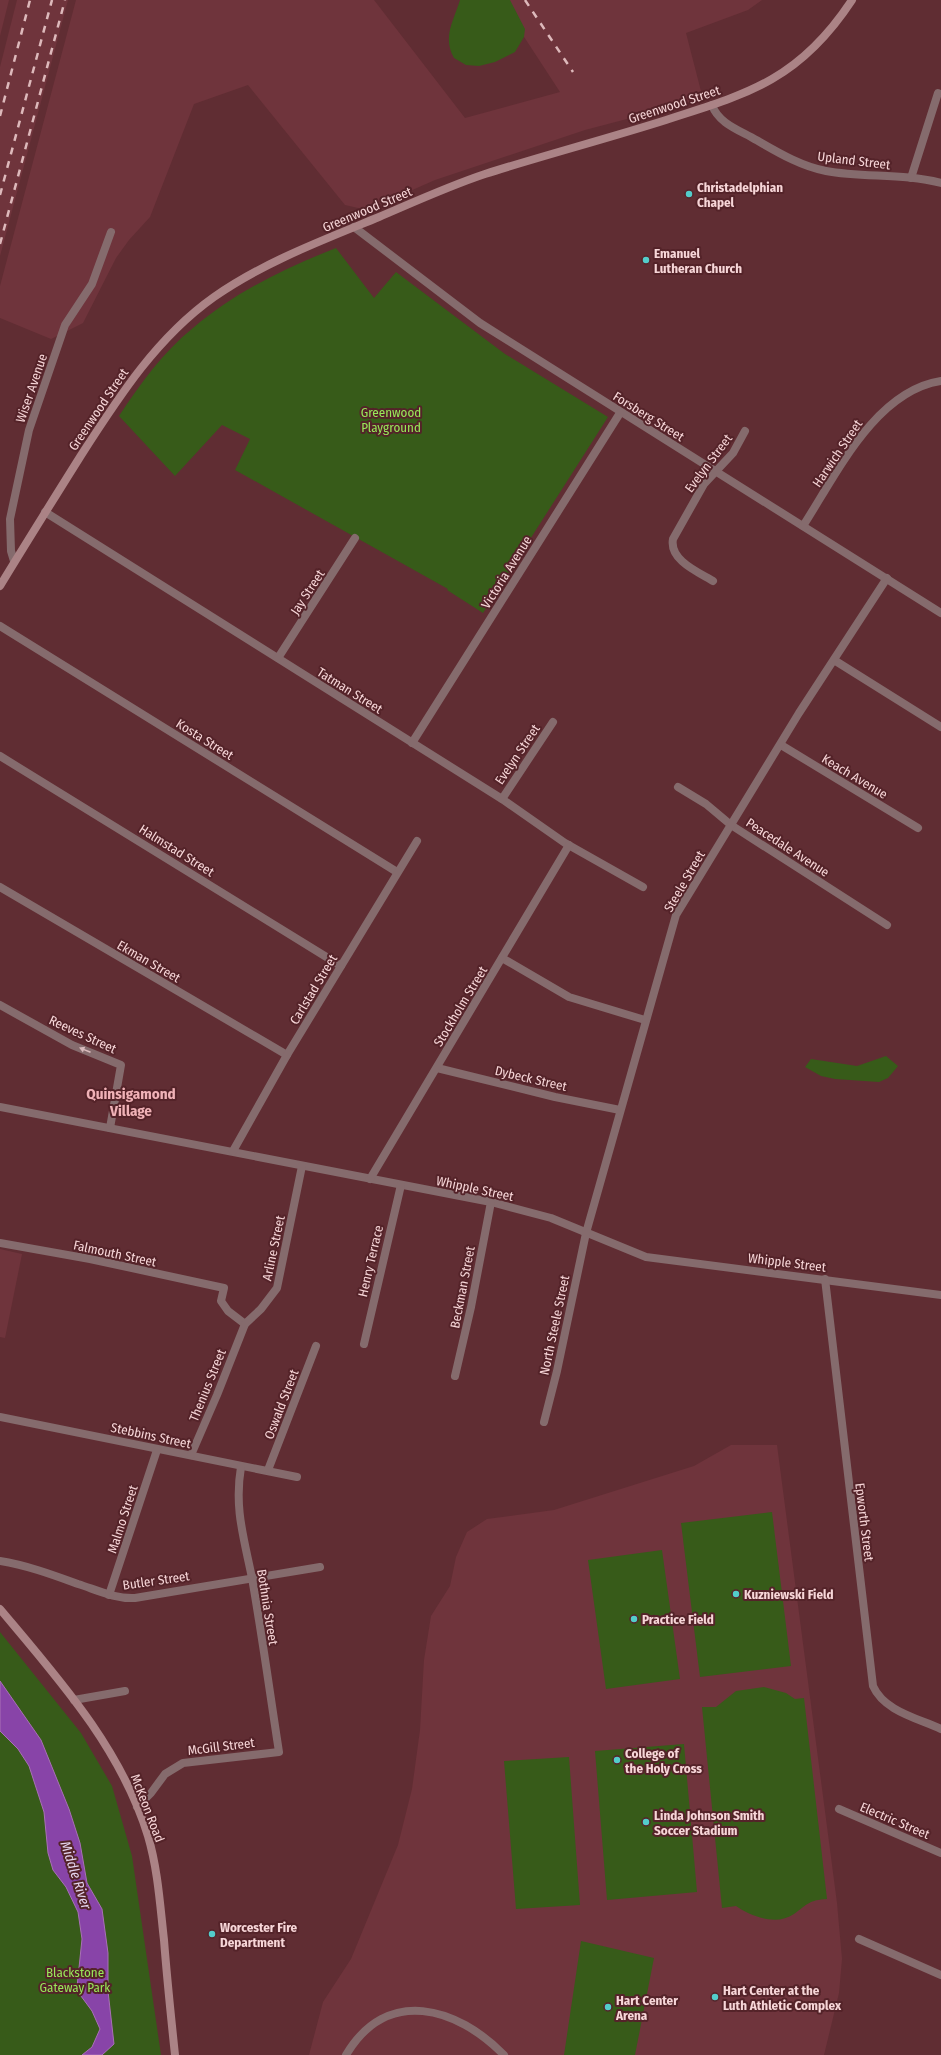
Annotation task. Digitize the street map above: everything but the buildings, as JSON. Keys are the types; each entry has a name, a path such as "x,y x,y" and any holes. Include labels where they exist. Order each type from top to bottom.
{"main road":[{"name":"Greenwood Street","path":"0,586 45,512 128,384 152,353 187,318 212,299 251,273 354,227 481,175 712,105 745,92 772,79 793,65 826,35 852,0"},
{"name":"McKeon Road","path":"0,1609 74,1700 101,1736 120,1768 137,1807 147,1835 159,1891 175,2055"}],"street":[{"path":"911,178 938,93"},
{"name":"Upland Street","path":"712,105 714,111 729,126 809,167 852,175 911,178 941,183"},
{"name":"Forsberg Street","path":"354,227 480,323 620,413 716,471 941,613"},
{"name":"Wiser Avenue","path":"14,562 11,551 10,519 28,430 65,325 92,284 111,232"},
{"name":"Harwich Street","path":"803,526 861,435 873,420 903,396 919,388 941,381"},
{"name":"Victoria Avenue","path":"412,743 620,413"},
{"name":"Evelyn Street","path":"713,582 678,557 672,543 676,531 704,484 733,454 745,431"},
{"name":"Tatman Street","path":"45,512 502,799 569,845 643,887"},
{"name":"Jay Street","path":"278,658 355,538"},
{"name":"Steele Street","path":"586,1233 676,915 781,745 799,713 887,578"},
{"name":"Kosta Street","path":"0,626 397,872"},
{"path":"834,660 941,727"},
{"name":"Evelyn Street","path":"502,799 553,722"},
{"name":"Keach Avenue","path":"781,745 918,828"},
{"name":"Halmstad Street","path":"0,756 341,966"},
{"name":"Peacedale Avenue","path":"678,787 706,804 731,825 887,925"},
{"name":"Carlstad Street","path":"233,1151 287,1055 417,841"},
{"name":"Stockholm Street","path":"370,1179 569,845"},
{"name":"Ekman Street","path":"0,887 287,1055"},
{"path":"502,958 569,997 646,1020"},
{"name":"Reeves Street","path":"0,1005 72,1045 120,1065 110,1128"},
{"name":"Dybeck Street","path":"437,1068 555,1097 620,1110"},
{"name":"Whipple Street","path":"0,1108 233,1151 302,1166 491,1202 550,1218 646,1257 941,1295"},
{"name":"Arline Street","path":"245,1324 261,1309 277,1288 302,1166"},
{"name":"Henry Terrace","path":"364,1344 401,1185"},
{"name":"Beckman Street","path":"455,1376 471,1308 491,1202"},
{"name":"North Steele Street","path":"544,1422 557,1371 586,1233"},
{"name":"Falmouth Street","path":"0,1243 90,1259 224,1288 221,1301 228,1311 245,1324"},
{"name":"Epworth Street","path":"825,1279 873,1686 877,1695 888,1705 941,1729"},
{"name":"Thenius Street","path":"191,1455 218,1395 245,1324"},
{"name":"Oswald Street","path":"268,1470 316,1346"},
{"name":"Stebbins Street","path":"0,1417 109,1438 157,1450 191,1455 241,1467 268,1470 297,1477"},
{"name":"Malmo Street","path":"109,1594 157,1450"},
{"name":"Bothnia Street","path":"241,1467 237,1488 238,1507 252,1577 279,1752"},
{"name":"Butler Street","path":"0,1561 12,1563 65,1579 121,1598 135,1598 252,1577 320,1568"},
{"path":"74,1700 125,1692"},
{"name":"McGill Street","path":"137,1807 151,1793 165,1774 182,1763 279,1752"},
{"name":"Electric Street","path":"839,1809 941,1853"},
{"path":"859,1939 941,1975"},
{"path":"346,2055 360,2036 379,2020 399,2012 422,2010 439,2013 463,2023 481,2034 504,2055"}],"shaded area":[{"path":"0,0 9,0 0,36"},
{"path":"17,0 68,0 0,256 0,67"},
{"path":"76,0 374,0 465,118 560,92 500,0 762,0 748,10 686,33 703,99 585,130 435,180 367,210 345,205 248,85 194,104 150,217 129,240 116,258 83,323 51,339 0,318 0,286"},
{"path":"0,1249 22,1254 5,1338 0,1337"},
{"name":"College of the Holy Cross","path":"731,1445 777,1445 837,1903 842,1959 839,1993 824,2055 309,2055 323,2002 351,1959 398,1845 412,1789 420,1730 424,1660 431,1616 450,1586 456,1557 467,1532 487,1519 554,1510 694,1466"}],"green space":[{"path":"460,0 510,0 525,29 524,37 515,52 495,62 479,66 466,65 454,58 449,43 449,36 452,22"},
{"name":"Greenwood Playground","path":"336,248 374,298 396,272 505,354 608,417 483,613 447,590 448,589 235,470 250,439 222,425 175,476 119,416 135,392 162,358 182,337 209,315 243,292 261,282"},
{"path":"886,1056 898,1066 888,1078 879,1082 835,1079 821,1076 805,1067 811,1059 857,1066"},
{"name":"Kuzniewski Field","path":"772,1512 791,1666 700,1677 681,1523"},
{"name":"Practice Field","path":"662,1550 680,1679 606,1689 588,1560"},
{"name":"Blackstone Gateway Park","path":"0,1632 81,1733 112,1786 132,1856 161,2055 0,2055"},
{"path":"764,1687 786,1693 795,1699 804,1698 827,1899 812,1902 787,1918 772,1920 749,1914 736,1906 722,1908 702,1707 716,1707 736,1691"},
{"name":"Linda Johnson Smith Soccer Stadium","path":"684,1744 697,1892 607,1900 595,1751"},
{"path":"569,1757 580,1905 516,1909 504,1761"},
{"name":"Hart Center Arena","path":"581,1941 654,1958 635,2055 564,2055"}],"water":[{"name":"Middle River","path":"0,1681 41,1740 69,1809 80,1843 87,1883 102,1909 108,1953 108,1991 114,2044 102,2055 82,2055 92,2047 100,2029 92,2011 78,1992 77,1987 82,1939 78,1912 66,1887 53,1870 48,1853 44,1812 29,1766 18,1749 0,1731"}],"railway":[{"path":"0,116 30,0"},
{"path":"0,195 52,0"},
{"path":"0,244 65,0"},
{"path":"525,0 573,72"}],"place":[{"name":"Christadelphian Chapel","path":"689,194"},
{"name":"Emanuel Lutheran Church","path":"646,260"},
{"name":"Kuzniewski Field","path":"736,1594"},
{"name":"Practice Field","path":"634,1619"},
{"name":"College of the Holy Cross","path":"617,1760"},
{"name":"Linda Johnson Smith Soccer Stadium","path":"646,1822"},
{"name":"Worcester Fire Department","path":"212,1934"},
{"name":"Hart Center at the Luth Athletic Complex","path":"715,1997"},
{"name":"Hart Center Arena","path":"608,2007"}],"district":[{"name":"Quinsigamond Village","path":"131,1102"}]}
